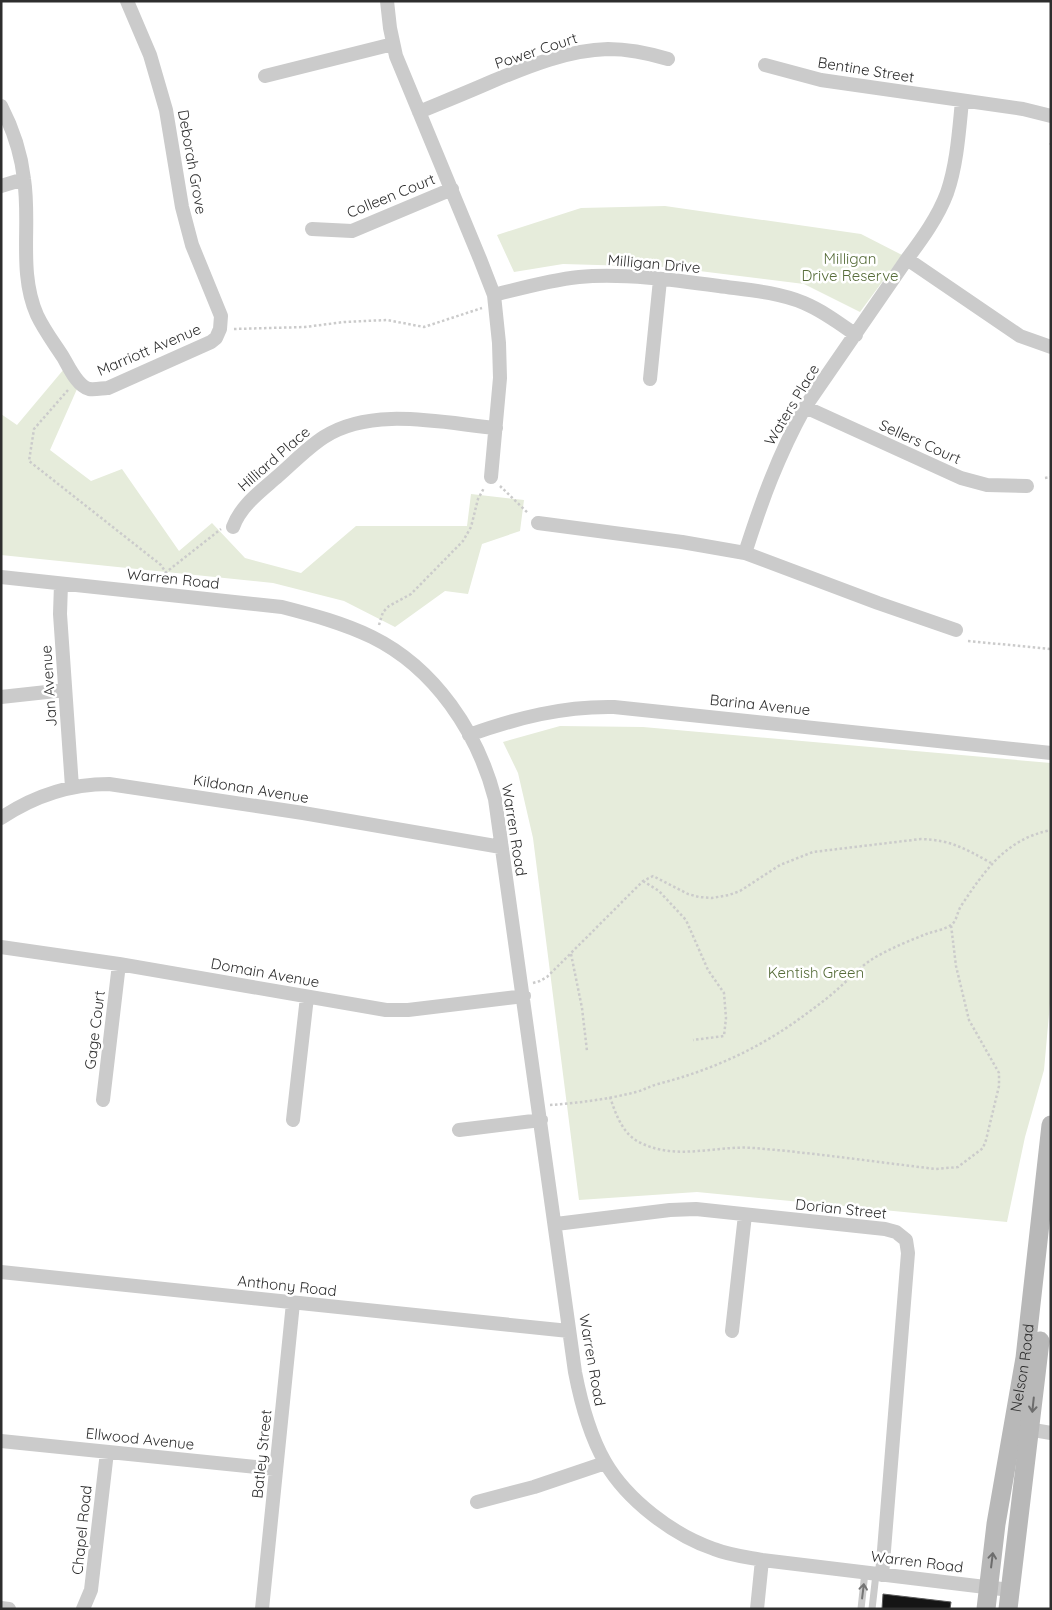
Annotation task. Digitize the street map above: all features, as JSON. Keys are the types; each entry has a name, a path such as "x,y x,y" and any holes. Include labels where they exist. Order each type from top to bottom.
{"main road":[{"name":"Nelson Road","path":"1008,1609 1026,1349 1051,1125"},
{"name":"Nelson Road","path":"986,1609 996,1524 1022,1428 1051,1235"}],"street":[{"name":"Deborah Grove","path":"127,1 150,55 166,110 184,216 192,245 221,316 220,329"},
{"path":"388,1 392,44 494,299 500,364 491,477"},
{"path":"265,76 392,44"},
{"name":"Power Court","path":"418,112 526,68 573,54 607,49 642,52 668,59"},
{"name":"Bentine Street","path":"765,65 821,80 1023,109 1051,116"},
{"path":"856,335 938,211 948,191 954,163 962,101"},
{"name":"Marriott Avenue","path":"1,106 7,116 18,150 24,180 29,289 36,314 77,379 90,389 108,388 201,348 216,338 220,329"},
{"path":"1,186 24,180"},
{"name":"Colleen Court","path":"312,229 345,231 358,229 452,190"},
{"path":"907,259 1020,336 1051,347"},
{"name":"Milligan Drive","path":"494,299 552,281 580,277 608,276 660,280 777,294 795,299 817,309 856,335"},
{"path":"650,379 660,280"},
{"name":"Waters Place","path":"745,553 776,464 805,407 856,335"},
{"name":"Sellers Court","path":"805,407 961,478 987,485 1027,486"},
{"name":"Hilliard Place","path":"233,526 241,509 304,452 324,437 347,426 388,418 496,428"},
{"path":"538,523 682,542 745,553 956,630"},
{"name":"Warren Road","path":"1,577 282,607 326,619 374,638 409,662 428,678 446,698 470,735 491,784 495,799 580,1399 593,1438 605,1463 618,1480 660,1521 714,1549 733,1555 1010,1590"},
{"name":"Jan Avenue","path":"61,584 60,614 72,787"},
{"path":"1,697 65,690"},
{"name":"Barina Avenue","path":"470,735 500,724 560,709 614,707 1051,753"},
{"name":"Kildonan Avenue","path":"1,818 30,801 45,795 72,787 98,784 130,786 303,813 501,847"},
{"name":"Domain Avenue","path":"1,947 119,964 397,1011 523,990"},
{"name":"Gage Court","path":"103,1100 119,964"},
{"path":"293,1120 307,996"},
{"path":"459,1130 541,1120"},
{"name":"Dorian Street","path":"556,1224 670,1210 696,1209 886,1229 896,1232 906,1240 908,1253 874,1574"},
{"path":"732,1331 745,1215"},
{"name":"Anthony Road","path":"1,1272 569,1331"},
{"name":"Batley Street","path":"262,1609 293,1303"},
{"path":"1022,1428 1051,1433"},
{"name":"Ellwood Avenue","path":"1,1441 276,1469"},
{"name":"Chapel Road","path":"83,1609 91,1590 107,1452"},
{"path":"477,1502 542,1485 605,1463"},
{"path":"757,1609 762,1560"},
{"path":"1,1608 9,1609"}],"lane":[{"path":"861,1609 874,1574"},
{"path":"872,1609 874,1574"}],"path":[{"path":"220,329 305,327 387,320 424,327 494,299"},
{"path":"77,379 34,429 30,461 161,565 180,596"},
{"path":"374,638 383,612 389,606 411,594 462,541 471,527 478,499 491,477 538,523"},
{"path":"1045,478 1051,477"},
{"path":"165,573 219,530 233,526"},
{"path":"968,641 1051,650"},
{"path":"539,1106 638,1092 650,1086 694,1074 729,1061 746,1052 794,1023 841,987 858,969 875,957 915,939 951,926 960,908 991,863 1000,854 1032,835 1051,830"},
{"path":"523,990 547,977 643,881 653,876 688,894 712,898 740,891 780,865 814,852 921,839 936,839 962,846 991,863"},
{"path":"643,881 659,891 686,920 708,970 724,993 726,1018 724,1036 693,1040"},
{"path":"610,1097 616,1114 626,1132 636,1141 660,1151 752,1148 936,1169 958,1168 983,1148 999,1086 999,1073 969,1020 956,966 951,926"},
{"path":"571,954 582,1008 587,1051"}],"green space":[{"name":"Milligan Drive Reserve","path":"665,206 861,234 902,255 860,312 804,284 667,267 563,264 514,272 497,235 581,208"},
{"path":"64,369 77,389 50,450 91,481 122,469 179,551 212,523 245,558 301,573 356,526 467,526 471,494 524,500 520,531 482,544 468,594 445,591 395,627 344,601 273,583 1,555 1,414 17,425"},
{"name":"Kentish Green","path":"560,726 643,727 1051,763 1051,992 1044,1070 1025,1137 1007,1222 697,1192 579,1200 533,838 518,773 503,742"}],"building":[{"path":"883,1594 951,1602 950,1609 882,1609"}]}
